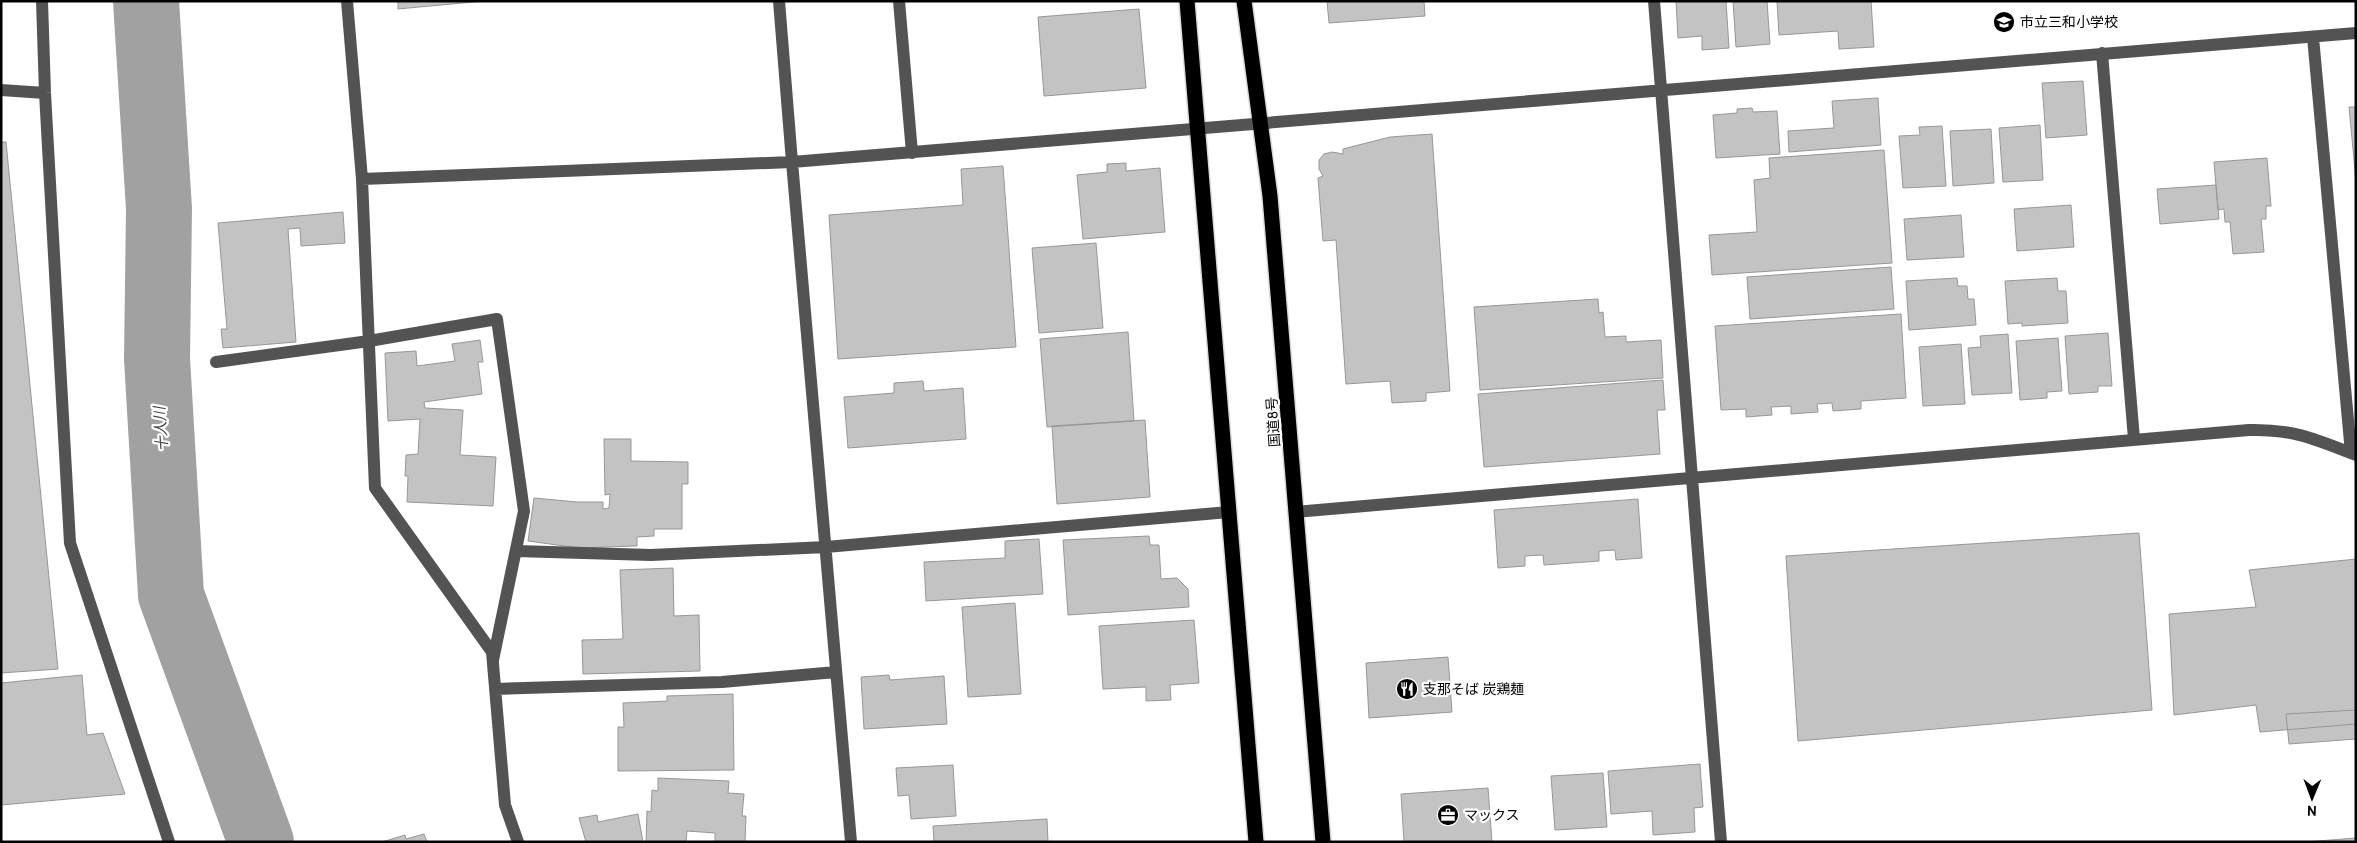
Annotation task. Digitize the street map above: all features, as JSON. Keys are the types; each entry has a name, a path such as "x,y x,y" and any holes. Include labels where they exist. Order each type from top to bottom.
{"highway":[{"path":"1187,1 1256,842"},
{"name":"国道8号","path":"1244,1 1272,216 1323,842"}],"street":[{"path":"42,1 45,94 70,543 170,842"},
{"path":"347,1 362,179 375,488 492,652 505,806 518,842"},
{"path":"780,1 792,162 851,842"},
{"path":"899,1 912,153"},
{"path":"1654,1 1721,842"},
{"path":"362,179 792,162 1662,92 2102,53 2356,34"},
{"path":"1295,512 2134,439 2276,430 2301,434 2353,454 2313,37"},
{"path":"2102,53 2134,439"},
{"path":"1,90 45,94"},
{"path":"216,362 369,341 497,319 524,511 493,663"},
{"path":"516,551 651,554 826,546 1229,512"},
{"path":"495,689 722,682 836,672"}],"building":[{"path":"398,1 484,1 398,9"},
{"path":"1327,1 1424,1 1425,16 1329,23"},
{"path":"1676,1 1726,1 1729,48 1702,50 1702,36 1678,38"},
{"path":"1733,1 1767,1 1770,44 1736,47"},
{"path":"1777,1 1871,1 1874,47 1839,49 1838,31 1779,35"},
{"path":"1139,9 1146,88 1044,96 1038,17"},
{"path":"2083,81 2087,135 2046,138 2042,83"},
{"path":"1878,98 1881,145 1789,152 1788,131 1834,128 1832,101"},
{"path":"2349,107 2356,107 2356,181"},
{"path":"1752,108 1753,112 1777,111 1780,154 1716,158 1713,115 1737,113 1737,109"},
{"path":"2040,125 2043,180 2003,182 1999,128"},
{"path":"1942,126 1946,186 1903,188 1899,136 1920,135 1919,127"},
{"path":"1991,129 1994,183 1953,186 1950,131"},
{"path":"1432,134 1450,391 1426,393 1426,401 1392,403 1390,381 1346,384 1336,240 1323,241 1318,178 1323,176 1319,169 1319,160 1324,154 1332,152 1343,154 1343,149 1390,137"},
{"path":"1,142 6,142 58,669 1,673"},
{"path":"1884,150 1892,263 1712,275 1709,235 1757,232 1754,180 1770,178 1769,158"},
{"path":"2267,158 2271,206 2266,206 2266,219 2261,219 2264,252 2233,254 2230,222 2225,222 2224,209 2218,210 2214,162"},
{"path":"1126,163 1126,171 1160,168 1165,232 1083,239 1077,175 1107,172 1107,164"},
{"path":"1003,166 1016,347 838,359 829,215 963,205 961,169"},
{"path":"2216,185 2219,219 2160,224 2157,189"},
{"path":"2071,205 2074,247 2017,251 2014,209"},
{"path":"343,212 345,243 301,246 300,228 288,229 296,342 223,348 221,329 227,329 218,223"},
{"path":"1961,215 1964,257 1907,260 1904,219"},
{"path":"1096,243 1103,328 1039,333 1032,248"},
{"path":"1891,267 1894,309 1750,319 1747,277"},
{"path":"1957,278 1958,286 1967,286 1968,299 1974,299 1976,325 1909,330 1906,281"},
{"path":"2057,278 2058,291 2066,291 2068,323 2022,326 2022,323 2008,324 2005,281"},
{"path":"1598,299 1599,313 1603,312 1605,337 1626,336 1626,342 1661,340 1663,378 1480,390 1474,307"},
{"path":"1901,314 1906,398 1861,401 1861,409 1833,411 1832,403 1817,404 1818,412 1791,414 1791,406 1771,407 1772,415 1746,417 1746,409 1721,410 1715,326"},
{"path":"1128,332 1134,421 1047,427 1040,339"},
{"path":"2108,333 2112,386 2098,386 2098,392 2069,394 2065,336"},
{"path":"2008,334 2012,393 1972,395 1968,348 1981,347 1980,336"},
{"path":"2058,338 2062,391 2047,392 2047,398 2020,400 2016,341"},
{"path":"480,340 483,362 478,362 482,394 424,402 425,408 463,410 460,455 496,457 493,506 407,502 408,476 405,476 406,455 418,454 420,419 388,421 385,353 416,351 417,366 455,361 452,344"},
{"path":"1961,344 1965,404 1923,406 1919,347"},
{"path":"1663,380 1665,410 1657,410 1660,454 1484,467 1478,394"},
{"path":"923,381 924,391 963,388 966,439 848,448 844,397 894,393 894,383"},
{"path":"1145,420 1150,497 1057,504 1052,426"},
{"path":"604,439 631,439 631,461 688,462 688,484 682,484 682,529 654,529 654,536 637,537 637,546 579,548 528,541 534,498 577,502 603,502 603,509 609,508 610,494 605,495"},
{"path":"1638,499 1642,558 1616,560 1615,550 1599,551 1599,561 1544,565 1543,555 1525,556 1525,566 1498,568 1494,510"},
{"path":"2139,533 2152,710 1798,741 1786,556"},
{"path":"1149,536 1150,545 1159,545 1161,579 1177,578 1188,589 1189,607 1068,615 1063,540"},
{"path":"1039,539 1043,594 926,601 924,562 1005,558 1005,541"},
{"path":"2356,559 2356,724 2260,732 2256,705 2174,715 2169,614 2256,607 2249,570"},
{"path":"673,568 674,616 699,615 700,671 583,674 582,640 623,639 620,570"},
{"path":"1015,603 1021,694 968,697 962,607"},
{"path":"1194,620 1199,683 1170,685 1171,700 1146,701 1146,687 1103,689 1099,626"},
{"path":"1448,657 1452,712 1369,718 1366,663"},
{"path":"82,675 87,735 103,733 125,794 1,805 1,683"},
{"path":"889,675 890,680 944,676 947,724 864,729 861,677"},
{"path":"733,694 734,770 618,771 618,727 624,727 623,703 667,701 667,696"},
{"path":"2356,710 2356,739 2289,744 2286,714"},
{"path":"1700,764 1703,807 1694,808 1695,832 1653,835 1652,811 1611,814 1608,771"},
{"path":"953,765 956,816 911,819 909,795 898,796 896,768"},
{"path":"1603,773 1607,827 1555,830 1551,776"},
{"path":"658,778 729,781 728,793 744,794 742,816 746,816 745,842 715,842 715,833 687,831 686,842 646,842 647,811 651,812 652,790 658,791"},
{"path":"1488,788 1492,842 1404,842 1401,794"},
{"path":"638,814 643,842 586,842 579,818 597,815 598,822"},
{"path":"1047,819 1048,842 934,842 933,826"},
{"path":"424,834 427,842 382,842 405,835 406,839"},
{"path":"2356,838 2356,842 2305,842"}],"waterway":[{"name":"十人川","path":"146,1 159,209 157,359 171,595 261,842"}],"place":[{"name":"市立三和小学校","path":"2004,22"},
{"name":"支那そば 炭鶏麺","path":"1407,689"},
{"name":"マックス","path":"1448,815"}]}
